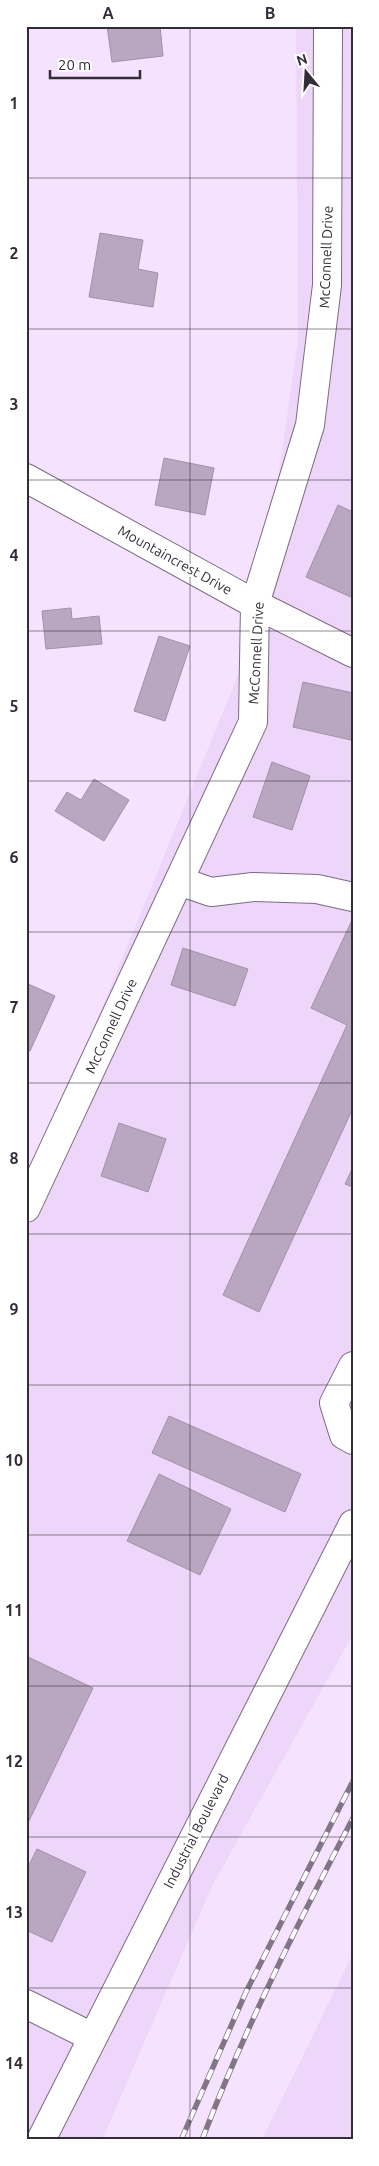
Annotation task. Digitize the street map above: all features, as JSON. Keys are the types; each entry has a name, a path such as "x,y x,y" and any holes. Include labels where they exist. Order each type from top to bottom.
{"street":[{"name":"McConnell Drive","path":"26,1208 253,722 256,604 310,425 327,285 328,26"},
{"name":"Mountaincrest Drive","path":"26,478 256,604 353,653"},
{"path":"179,880 211,892 253,887 317,889 353,897"},
{"path":"353,1366 334,1403 344,1435 353,1440"},
{"name":"Industrial Boulevard","path":"40,2140 353,1524"},
{"path":"26,2004 92,2037"}],"shaded area":[{"path":"296,26 353,26 353,1634 212,1886 102,2140 26,2140 26,1194 256,631 298,340"},
{"path":"353,1953 353,2140 262,2140"}],"building":[{"path":"107,26 160,26 163,56 112,62"},
{"path":"100,233 143,240 138,269 158,273 153,307 89,297"},
{"path":"164,458 214,468 205,515 155,505"},
{"path":"338,505 353,512 353,598 306,577"},
{"path":"71,608 72,619 99,616 102,644 46,649 42,611"},
{"path":"159,636 190,646 165,721 134,711"},
{"path":"303,682 353,693 351,740 293,727"},
{"path":"272,762 310,776 292,830 253,817"},
{"path":"94,779 129,800 104,841 55,811 67,792 81,800"},
{"path":"353,918 353,1108 259,1312 223,1295 347,1025 311,1008"},
{"path":"183,948 248,969 235,1006 171,985"},
{"path":"26,983 55,996 30,1051 26,1049"},
{"path":"119,1123 166,1139 148,1192 101,1176"},
{"path":"353,1167 353,1187 345,1184"},
{"path":"169,1416 301,1474 285,1512 152,1453"},
{"path":"159,1474 231,1509 200,1575 127,1541"},
{"path":"26,1656 93,1688 26,1827"},
{"path":"37,1849 86,1872 52,1942 26,1930 26,1871"}],"railway":[{"path":"181,2140 246,1992 353,1781"},
{"path":"202,2140 254,2017 312,1897 353,1818"}]}
